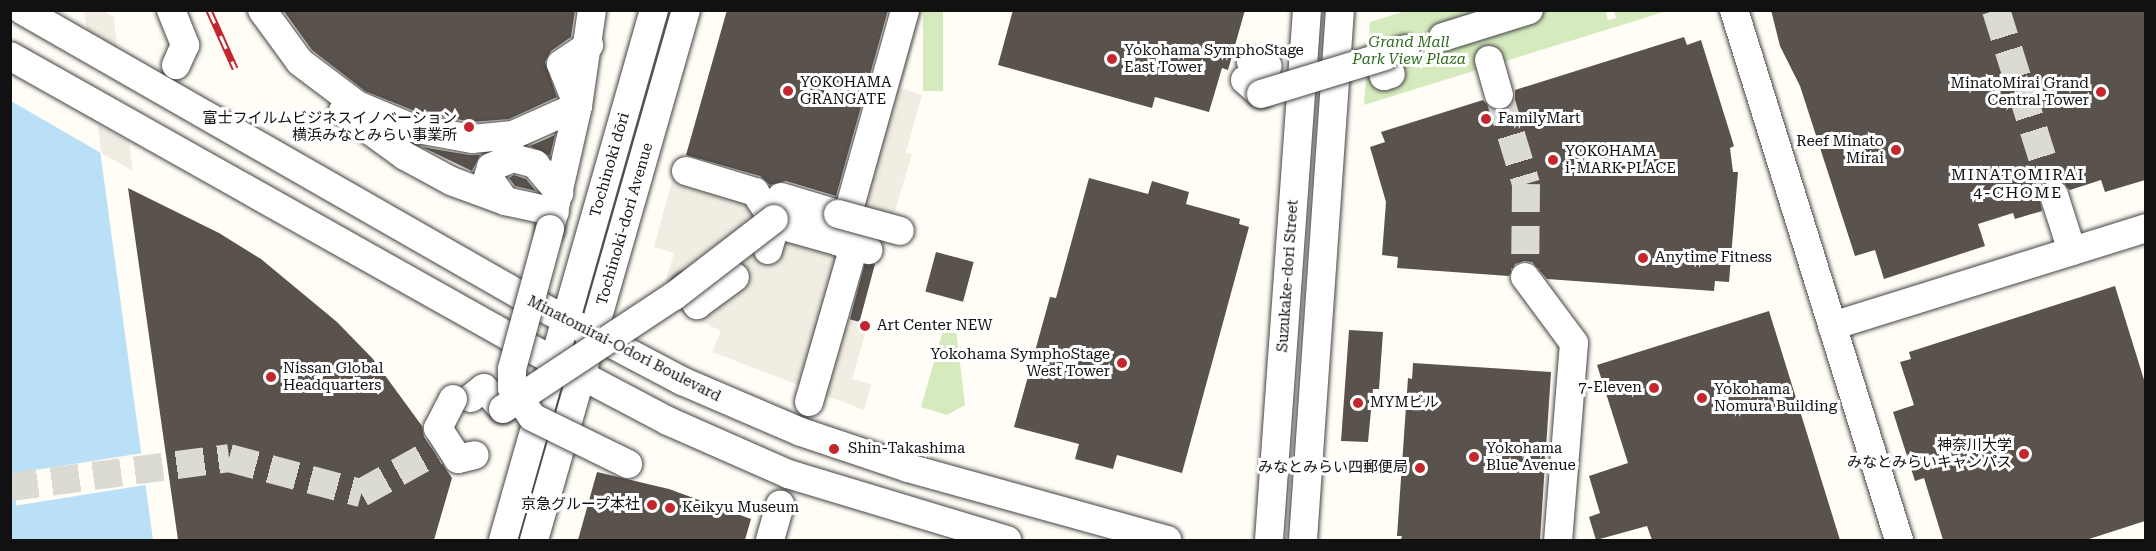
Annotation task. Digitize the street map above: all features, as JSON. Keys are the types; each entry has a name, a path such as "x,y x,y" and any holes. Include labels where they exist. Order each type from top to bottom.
{"street":[{"name":"Minatomirai-Odori Boulevard","path":"22,10 566,320 682,381 801,432 908,468 1167,540"},
{"path":"161,10 180,56 171,10"},
{"path":"257,10 305,75 330,101 377,138 451,181 505,201 546,212"},
{"path":"262,10 300,62 357,105 412,128 450,136 495,138 531,129 578,106"},
{"path":"510,404 512,369 546,212 578,106 589,45 592,10"},
{"name":"Tochinoki dōri","path":"553,361 654,10"},
{"name":"Tochinoki-dori Avenue","path":"534,540 686,10"},
{"path":"833,212 886,10"},
{"path":"809,402 860,236 905,10"},
{"name":"Suzukake-dori Street","path":"1269,540 1307,10"},
{"path":"1303,540 1340,10"},
{"path":"1256,76 1412,49 1529,10"},
{"path":"1734,10 1899,540"},
{"path":"10,56 553,361 668,421 788,474 894,509 1007,540"},
{"path":"1490,60 1499,95"},
{"path":"505,201 488,177 491,167 513,158 535,164 546,212"},
{"path":"686,171 755,192 778,211 860,236 900,231"},
{"path":"2054,195 2072,250"},
{"path":"778,211 833,212 860,236"},
{"path":"510,404 679,291 774,219 778,211"},
{"path":"1832,326 2145,228"},
{"path":"1525,277 1574,343 1558,540"},
{"path":"679,291 697,305 722,289"},
{"path":"503,540 553,361"},
{"path":"475,455 458,459 443,447 438,428 462,398 484,388 618,466"},
{"path":"770,540 780,504"}],"green space":[{"name":"Grand Mall Park View Plaza","path":"1408,10 1613,11 1606,13 1608,20 1616,18 1614,11 1667,11 1364,105 1370,22"},
{"path":"923,11 943,11 943,91 923,91"},
{"path":"944,327 956,330 965,405 947,415 921,407"}],"shaded area":[{"path":"53,11 103,11 114,17 117,48"},
{"path":"896,11 923,11 901,88 922,95 906,152 912,154 879,264 855,258 839,316 868,324 852,379 871,384 864,410 712,352 721,331 671,307 662,295 674,253 654,247 675,170 837,219"},
{"path":"10,81 129,141 133,171 11,101"}],"water":[{"path":"10,11 81,11 153,540 11,540"}],"pier":[{"path":"84,10 101,153 11,101 11,11"},
{"path":"143,453 148,485 17,505 12,474"}],"building":[{"path":"283,10 575,10 571,37 551,51 545,62 557,97 509,119 473,122 417,112 365,91 312,50"},
{"name":"YOKOHAMA GRANGATE","path":"727,10 888,10 836,196 786,181 770,185 760,176 686,155"},
{"name":"Yokohama SymphoStage East Tower","path":"1013,10 1245,10 1228,70 1222,68 1209,112 1155,97 1152,108 998,65"},
{"path":"1771,10 2145,10 2145,180 2105,192 2101,180 2070,190 2058,179 2048,180 2038,191 2042,211 2015,219 2013,213 1978,224 1985,246 1884,279 1875,250 1855,256 1800,86 1780,46"},
{"name":"YOKOHAMA i-MARK PLACE","path":"1684,37 1687,45 1701,40 1734,146 1730,148 1733,172 1738,172 1729,282 1715,281 1714,291 1547,279 1532,262 1524,261 1515,264 1509,276 1397,268 1398,257 1382,255 1386,202 1370,147 1385,142 1381,132 1483,100 1494,111 1504,111 1515,100 1515,90"},
{"path":"555,135 550,156 530,146"},
{"path":"422,147 469,155 480,155 472,171"},
{"path":"514,175 526,179 536,191 515,186 509,178"},
{"name":"Yokohama SymphoStage West Tower","path":"1089,178 1148,194 1152,181 1189,192 1186,204 1240,219 1239,224 1249,227 1182,473 1117,455 1113,469 1075,459 1079,444 1014,427 1050,297 1056,298"},
{"name":"Nissan Global Headquarters","path":"128,188 219,233 261,259 337,322 373,359 422,426 424,437 452,478 434,540 178,540"},
{"path":"936,252 974,262 963,302 925,292"},
{"path":"865,261 875,264 859,322 850,319"},
{"name":"神奈川大学 みなとみらいキャンパス","path":"2115,286 2145,383 2145,521 2086,540 1943,540 1924,478 1915,481 1893,412 1914,405 1900,362 1911,359 1909,352"},
{"name":"Yokohama Nomura Building","path":"1769,311 1840,540 1652,540 1647,526 1596,540 1589,517 1600,513 1589,476 1628,463 1597,365"},
{"path":"1349,330 1383,332 1379,389 1373,389 1368,442 1341,441"},
{"name":"Yokohama Blue Avenue","path":"1413,363 1551,372 1540,540 1401,540 1402,536 1397,536 1408,378 1412,379"},
{"name":"京急グループ本社","path":"597,472 669,489 751,519 745,540 578,540"}],"tunnel":[{"path":"1996,10 2054,195"},
{"path":"1499,95 1526,184 1525,277"},
{"path":"10,487 229,458 361,493 438,450"}],"railway":[{"path":"209,10 235,68"}],"place":[{"name":"Yokohama SymphoStage East Tower","path":"1112,59"},
{"name":"YOKOHAMA GRANGATE","path":"788,91"},
{"name":"MinatoMirai Grand Central Tower","path":"2101,92"},
{"name":"FamilyMart","path":"1486,119"},
{"name":"富士フイルムビジネスイノベーション 横浜みなとみらい事業所","path":"469,127"},
{"name":"Reef Minato Mirai","path":"1896,150"},
{"name":"YOKOHAMA i-MARK PLACE","path":"1553,160"},
{"name":"Anytime Fitness","path":"1643,258"},
{"name":"Art Center NEW","path":"865,326"},
{"name":"Yokohama SymphoStage West Tower","path":"1122,363"},
{"name":"Nissan Global Headquarters","path":"271,377"},
{"name":"7-Eleven","path":"1654,388"},
{"name":"Yokohama Nomura Building","path":"1702,398"},
{"name":"MYMビル","path":"1358,403"},
{"name":"Shin-Takashima","path":"834,449"},
{"name":"神奈川大学 みなとみらいキャンパス","path":"2024,454"},
{"name":"Yokohama Blue Avenue","path":"1474,457"},
{"name":"みなとみらい四郵便局","path":"1420,468"},
{"name":"京急グループ本社","path":"652,505"},
{"name":"Keikyu Museum","path":"670,508"}],"district":[{"name":"MINATOMIRAI 4-CHOME","path":"2018,184"}]}
